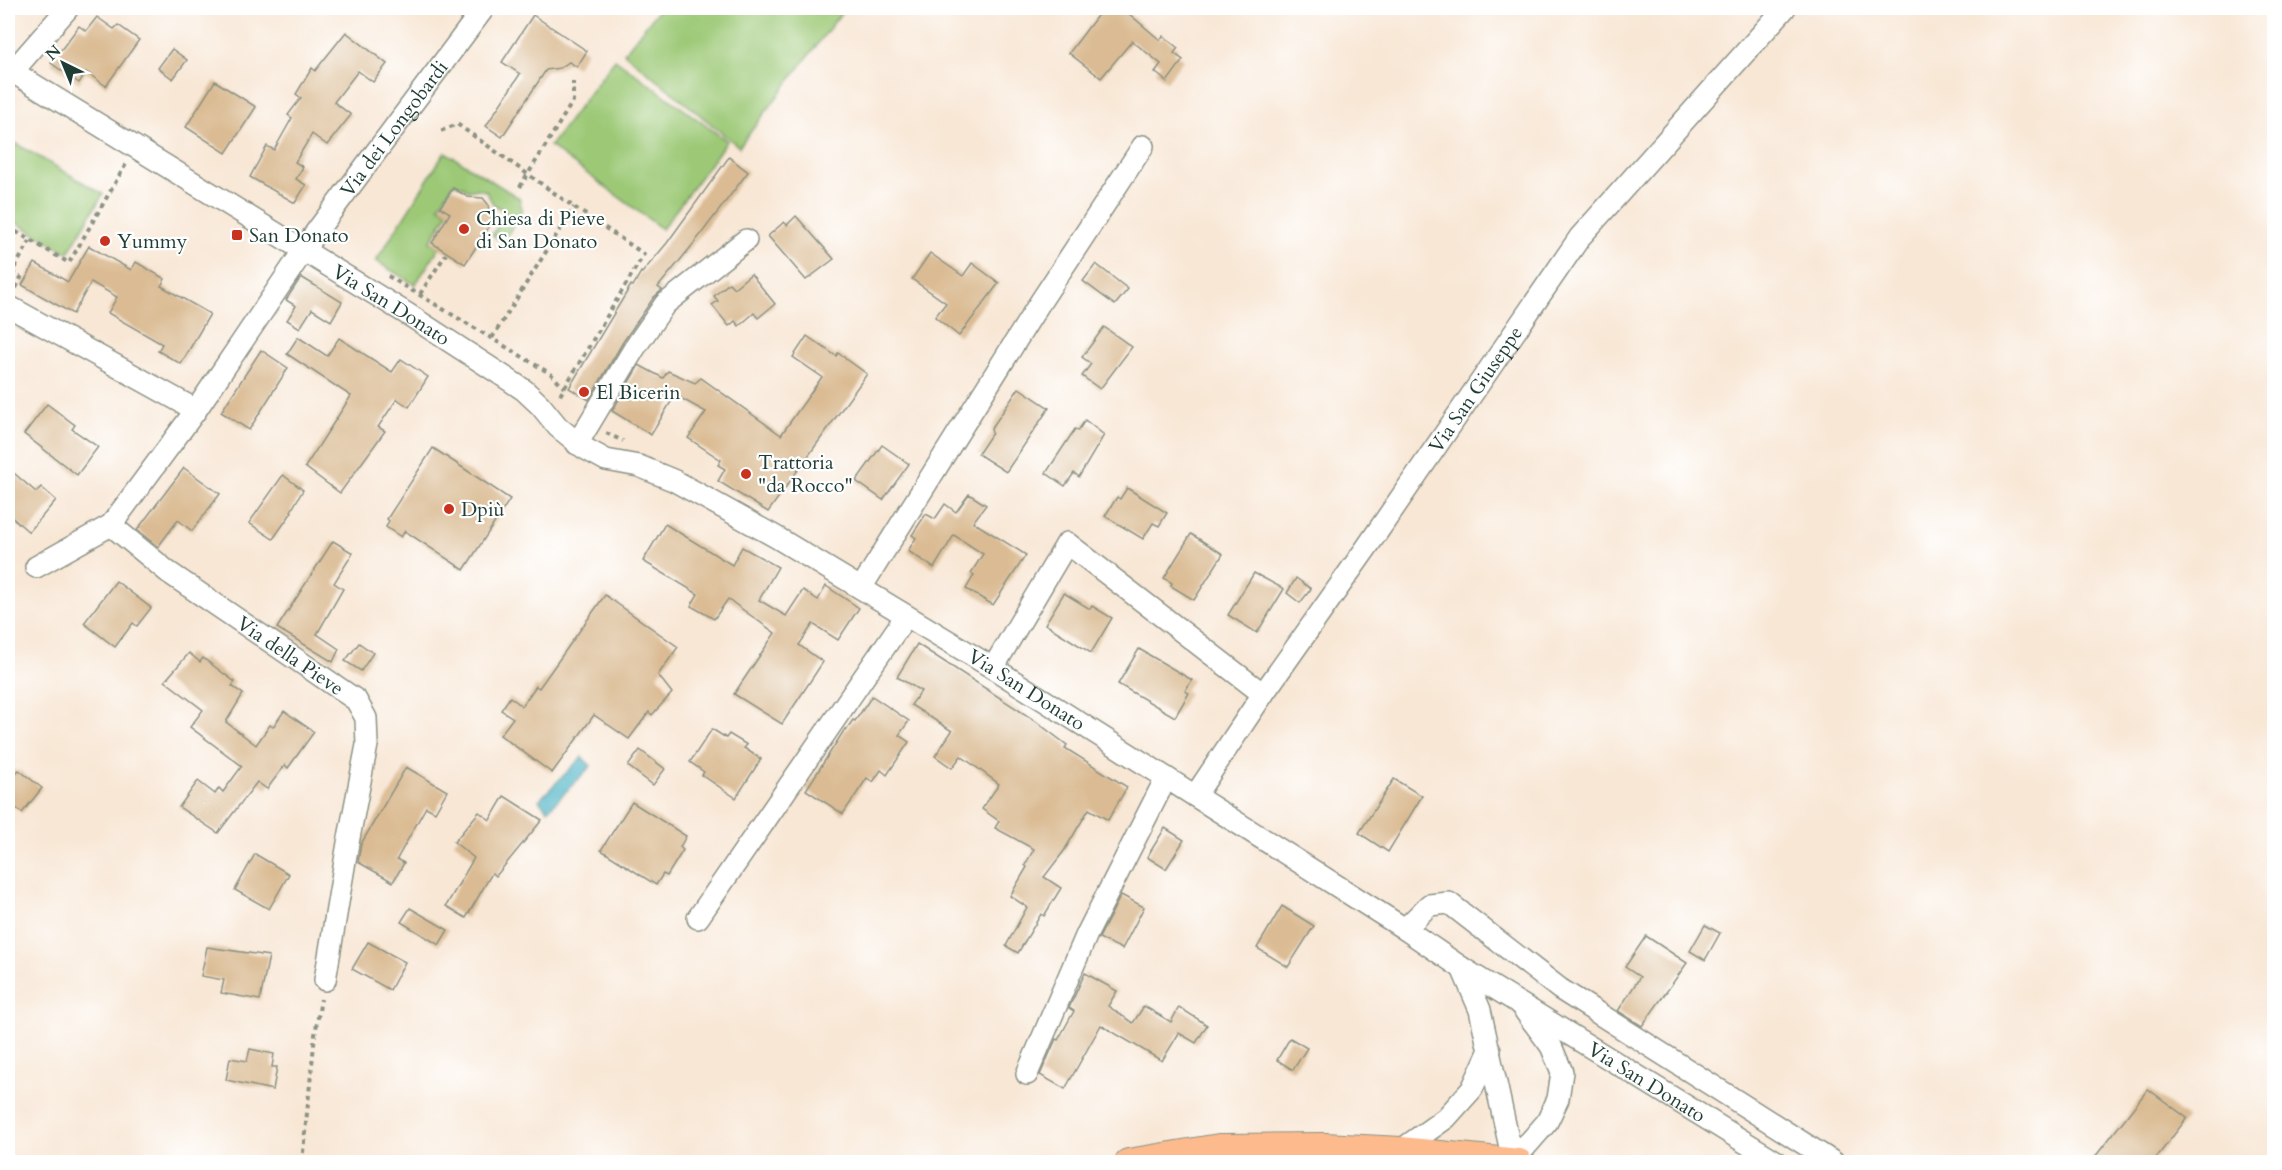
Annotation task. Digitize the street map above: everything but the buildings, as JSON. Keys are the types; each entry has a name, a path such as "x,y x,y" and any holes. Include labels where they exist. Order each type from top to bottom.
{"main road":[{"path":"1128,1162 1219,1147 1325,1146 1401,1150 1516,1162"}],"street":[{"path":"10,71 68,8"},
{"name":"Via dei Longobardi","path":"304,251 315,232 484,8"},
{"name":"Via San Giuseppe","path":"1195,796 1263,694 1580,237 1785,8"},
{"name":"Via San Donato","path":"10,71 409,315 524,390 577,444 606,460 639,466 675,481 861,588 993,668 1406,929 1462,968 1777,1162"},
{"path":"861,588 1039,304 1143,146"},
{"path":"577,444 634,348 665,304 746,240"},
{"path":"36,567 111,525 196,411 304,251"},
{"path":"10,300 196,411"},
{"name":"Via della Pieve","path":"111,525 168,572 356,700 366,718 367,745 325,980"},
{"path":"993,668 1067,543 1263,694"},
{"path":"698,918 906,616"},
{"path":"1027,1074 1087,934 1166,778"},
{"path":"1406,929 1429,905 1449,903 1560,989 1833,1162"},
{"path":"1462,968 1480,1010 1516,1162"},
{"name":"Via San Donato","path":"1516,1162 1547,1122 1558,1099 1562,1072 1551,1046 1518,1001"},
{"path":"1401,1150 1446,1119 1472,1089 1490,1050"},
{"path":"1140,1162 1167,1156"}],"path":[{"path":"520,187 573,101 573,82"},
{"path":"8,108 14,96"},
{"path":"441,131 457,124 644,254 560,397"},
{"path":"8,227 69,263 126,164"},
{"path":"492,338 574,207"},
{"path":"10,300 21,278 12,272 30,240"},
{"path":"420,294 446,254"},
{"path":"382,272 551,374 564,388"},
{"path":"302,1162 315,1035 325,980"}],"green space":[{"path":"660,8 845,8 739,147 624,53"},
{"path":"615,59 727,141 662,229 550,146"},
{"path":"8,139 103,194 68,253 8,218"},
{"path":"445,152 519,198 522,209 504,242 492,235 506,212 493,204 486,191 477,189 469,191 454,183 439,206 448,213 430,242 439,248 415,285 376,261"}],"water":[{"path":"582,757 591,766 548,810 539,800"}],"place":[{"name":"Chiesa di Pieve di San Donato","path":"464,229"},
{"name":"San Donato","path":"237,235"},
{"name":"Yummy","path":"105,241"},
{"name":"El Bicerin","path":"584,392"},
{"name":"Trattoria \"da Rocco\"","path":"746,474"},
{"name":"Dpiù","path":"449,509"}]}
